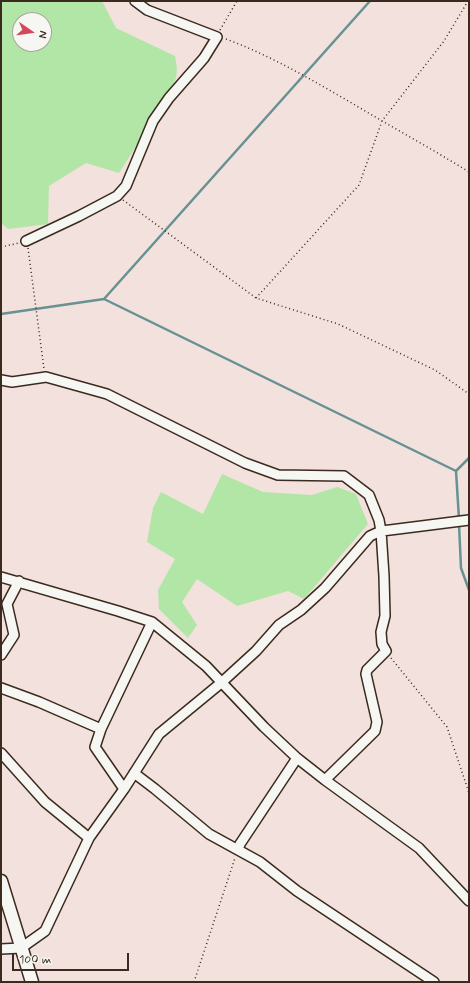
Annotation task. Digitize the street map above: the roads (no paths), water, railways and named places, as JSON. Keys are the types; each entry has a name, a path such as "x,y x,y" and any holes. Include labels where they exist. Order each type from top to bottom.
{"main road":[{"path":"1,881 32,982"}],"street":[{"path":"26,240 79,216 117,196 126,186 153,121 169,98 204,58 217,37 147,10 136,1"},
{"path":"1,380 12,382 46,377 107,394 245,463 278,475 344,476 369,495 379,520 381,531 385,616 381,632 382,644 386,651 367,670 366,674 377,722 375,731 325,780"},
{"path":"1,949 21,948 45,931 89,838 124,789 159,734 221,683 256,651 279,625 301,610 325,588 370,536 381,531 469,520"},
{"path":"1,577 19,581 152,622 206,666 264,727 297,758 419,848 469,901"},
{"path":"1,654 14,635 8,604 19,581"},
{"path":"124,789 95,747 101,729 152,622"},
{"path":"1,688 39,702 101,729"},
{"path":"1,753 44,802 89,838"},
{"path":"238,850 240,844 297,758"},
{"path":"134,773 209,834 260,862 297,891 434,982"}],"waterway":[{"path":"1,314 104,299 370,1"},
{"path":"104,299 456,471 459,519"},
{"path":"456,471 469,458"},
{"path":"459,524 461,568 469,590"}]}
